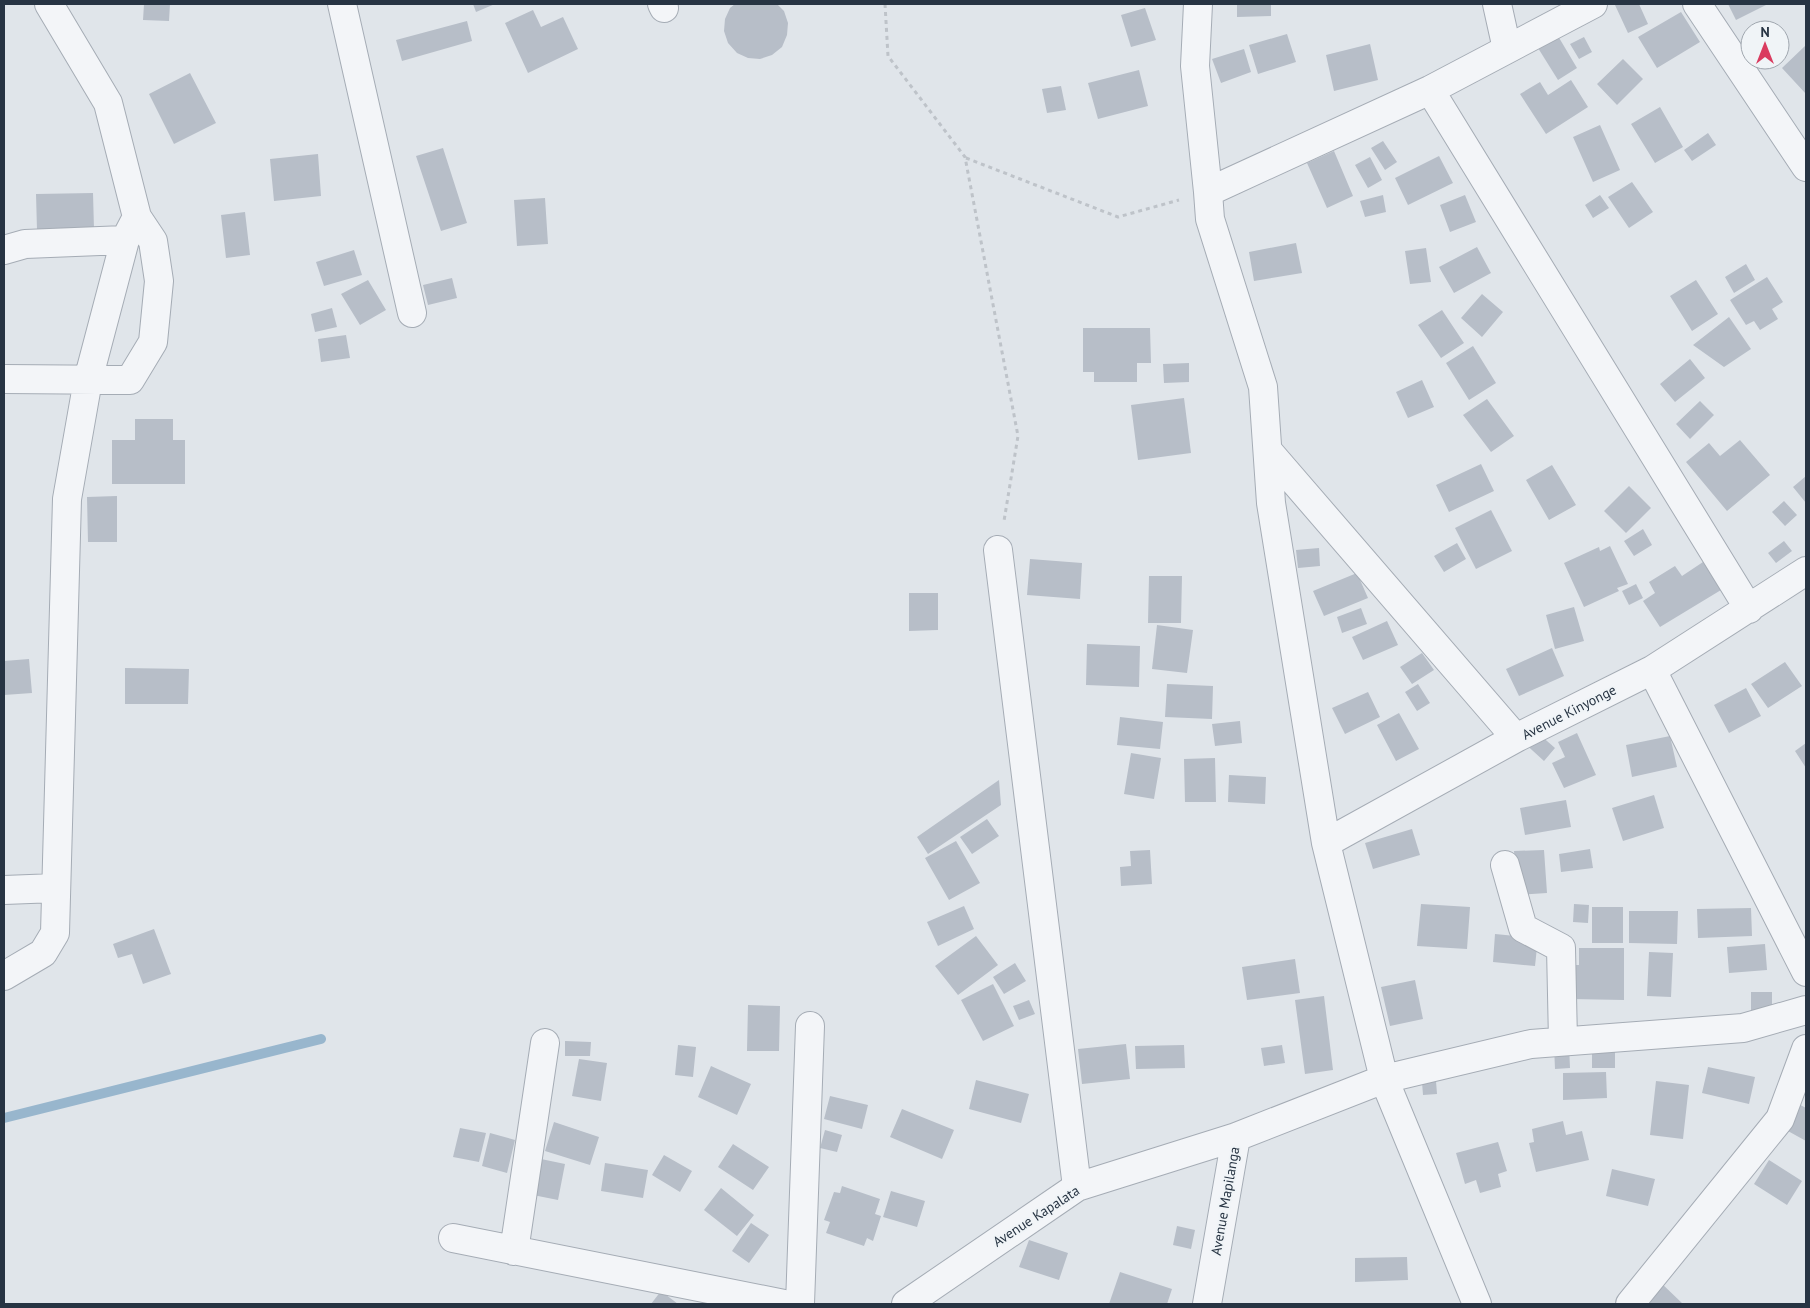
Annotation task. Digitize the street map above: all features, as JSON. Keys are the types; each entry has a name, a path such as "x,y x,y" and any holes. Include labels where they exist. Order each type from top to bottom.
{"street":[{"path":"4,976 43,953 55,933 67,499 88,380 131,228 108,102 49,4"},
{"path":"342,4 412,313"},
{"path":"1198,4 1195,66 1210,219 1263,387 1272,503 1326,843 1384,1078 1477,1304"},
{"path":"1497,4 1507,49"},
{"path":"1208,192 1430,90 1593,4"},
{"path":"1697,4 1806,167"},
{"path":"1430,90 1750,609"},
{"path":"4,250 25,244 131,228 153,241 159,281 153,342 130,380 4,379"},
{"path":"1269,452 1516,738"},
{"path":"998,550 1078,1187"},
{"name":"Avenue Kinyonge","path":"1326,843 1516,738 1652,670 1750,609 1806,571"},
{"path":"1652,670 1806,972"},
{"path":"1504,865 1523,928 1561,948 1563,1041"},
{"path":"4,890 56,888"},
{"name":"Avenue Mapilanga","path":"1207,1304 1236,1137 1384,1078 1530,1044 1743,1028 1806,1010"},
{"path":"800,1304 810,1026"},
{"path":"514,1251 545,1043"},
{"path":"1630,1304 1780,1119 1806,1049"},
{"name":"Avenue Kapalata","path":"906,1304 1078,1187 1236,1137"},
{"path":"453,1238 784,1304"}],"path":[{"path":"885,4 888,56 965,158 1018,436 998,550"},
{"path":"965,158 1118,217 1208,192"}],"building":[{"path":"144,4 170,4 169,21 143,20"},
{"path":"473,4 495,4 476,12"},
{"path":"735,4 777,4 784,11 788,23 787,35 782,47 772,55 760,59 748,58 737,53 728,43 724,31 725,19 730,8"},
{"path":"1237,4 1271,4 1271,16 1237,17"},
{"path":"1639,4 1648,24 1628,33 1615,5"},
{"path":"1728,4 1768,4 1736,20"},
{"path":"1145,8 1156,40 1131,47 1121,15"},
{"path":"533,10 541,27 563,17 578,49 528,73 505,23"},
{"path":"1681,12 1700,42 1657,68 1638,37"},
{"path":"467,21 472,41 402,61 396,40"},
{"path":"1287,34 1296,62 1258,74 1249,45"},
{"path":"1558,36 1577,68 1558,80 1538,48"},
{"path":"1584,37 1592,52 1579,59 1570,44"},
{"path":"1370,44 1378,80 1334,91 1326,55"},
{"path":"1806,47 1806,94 1784,70 1790,70 1790,60"},
{"path":"1244,49 1251,72 1221,83 1212,59"},
{"path":"1623,59 1643,79 1617,105 1597,84"},
{"path":"1139,70 1148,106 1098,119 1088,83"},
{"path":"190,73 216,123 174,144 149,94"},
{"path":"1571,80 1588,107 1546,134 1520,94 1540,82 1548,95"},
{"path":"1061,86 1066,110 1047,113 1042,89"},
{"path":"1660,107 1683,147 1655,163 1631,124"},
{"path":"1600,125 1620,170 1593,182 1573,137"},
{"path":"1708,133 1716,145 1692,161 1684,150"},
{"path":"1383,141 1397,162 1385,170 1371,148"},
{"path":"443,148 467,223 441,231 416,156"},
{"path":"1334,151 1353,196 1327,208 1307,163"},
{"path":"318,154 321,196 274,201 270,159"},
{"path":"1439,156 1453,183 1408,205 1395,178"},
{"path":"1370,157 1382,180 1368,188 1355,165"},
{"path":"1632,182 1653,212 1629,228 1608,197"},
{"path":"93,193 94,229 37,230 36,194"},
{"path":"1383,195 1386,212 1365,217 1360,201"},
{"path":"1465,195 1476,222 1450,232 1440,205"},
{"path":"1600,195 1609,208 1593,218 1585,205"},
{"path":"545,198 548,244 517,246 514,200"},
{"path":"245,212 250,255 226,258 221,215"},
{"path":"1296,243 1302,273 1254,281 1249,252"},
{"path":"1477,247 1491,273 1454,293 1439,267"},
{"path":"1426,248 1431,282 1410,284 1405,251"},
{"path":"354,250 362,275 324,286 316,262"},
{"path":"1746,264 1755,280 1734,293 1725,277"},
{"path":"1767,277 1783,302 1772,309 1778,319 1760,330 1754,321 1746,325 1730,300"},
{"path":"452,278 457,298 428,305 423,285"},
{"path":"368,280 386,310 360,325 341,294"},
{"path":"1696,280 1718,314 1692,331 1670,296"},
{"path":"1482,294 1503,312 1482,337 1461,318"},
{"path":"332,308 337,327 315,332 311,314"},
{"path":"1442,310 1464,343 1441,358 1418,325"},
{"path":"1729,317 1751,349 1724,367 1693,345"},
{"path":"1083,328 1150,328 1151,363 1137,363 1137,382 1094,382 1094,372 1083,372"},
{"path":"346,335 350,358 321,362 318,339"},
{"path":"1473,346 1496,383 1469,400 1446,363"},
{"path":"1690,359 1705,378 1675,402 1660,384"},
{"path":"1189,363 1189,382 1164,383 1163,364"},
{"path":"1422,380 1434,407 1408,418 1396,392"},
{"path":"1184,398 1191,453 1138,460 1131,405"},
{"path":"1487,399 1514,436 1491,452 1463,415"},
{"path":"1700,401 1714,415 1690,439 1676,424"},
{"path":"135,419 173,419 173,440 185,440 185,484 112,484 112,440 135,440"},
{"path":"1740,440 1770,475 1727,511 1686,462 1709,443 1720,456"},
{"path":"1481,464 1494,491 1449,512 1436,485"},
{"path":"1552,465 1576,505 1549,520 1526,480"},
{"path":"1806,476 1806,503 1793,487"},
{"path":"1629,486 1651,508 1626,533 1604,511"},
{"path":"117,496 117,542 88,542 87,497"},
{"path":"1784,501 1797,515 1785,526 1772,512"},
{"path":"1491,510 1512,551 1476,569 1455,528"},
{"path":"1643,529 1652,545 1634,556 1624,541"},
{"path":"1784,541 1792,551 1776,563 1768,553"},
{"path":"1457,543 1466,559 1444,572 1434,556"},
{"path":"1610,546 1628,584 1617,588 1619,591 1584,607 1564,563 1599,547 1600,551"},
{"path":"1319,548 1320,566 1298,568 1296,550"},
{"path":"1030,559 1082,563 1080,599 1027,595"},
{"path":"1703,562 1721,590 1660,627 1643,601 1655,593 1649,582 1675,566 1682,576"},
{"path":"1357,573 1368,598 1324,616 1313,591"},
{"path":"1149,576 1182,576 1181,623 1148,623"},
{"path":"1636,584 1643,598 1629,605 1622,591"},
{"path":"909,593 938,593 938,630 909,631"},
{"path":"1574,607 1584,641 1555,649 1546,615"},
{"path":"1361,608 1367,624 1342,633 1337,617"},
{"path":"1387,621 1398,645 1363,660 1352,637"},
{"path":"1157,625 1193,630 1187,673 1152,669"},
{"path":"1087,644 1140,646 1139,687 1086,685"},
{"path":"1552,648 1564,676 1519,696 1506,669"},
{"path":"1422,653 1434,670 1412,684 1400,667"},
{"path":"29,659 32,693 4,695 4,661"},
{"path":"1785,662 1802,686 1768,708 1751,684"},
{"path":"125,668 189,669 188,704 125,704"},
{"path":"1167,684 1213,686 1212,719 1165,717"},
{"path":"1418,684 1430,703 1417,711 1405,692"},
{"path":"1746,688 1761,716 1729,733 1714,705"},
{"path":"1368,692 1380,717 1345,734 1332,708"},
{"path":"1399,713 1419,749 1396,761 1377,725"},
{"path":"1120,717 1163,722 1160,749 1117,745"},
{"path":"1240,721 1242,743 1215,746 1212,724"},
{"path":"1531,727 1555,748 1544,761 1520,739"},
{"path":"1577,733 1596,775 1564,788 1552,763 1565,757 1558,742"},
{"path":"1670,736 1677,767 1632,777 1626,745"},
{"path":"1806,743 1806,768 1795,751"},
{"path":"1131,753 1161,758 1154,799 1124,794"},
{"path":"1215,758 1216,802 1185,802 1184,759"},
{"path":"1229,775 1266,777 1265,804 1228,802"},
{"path":"999,780 1001,805 928,854 917,837"},
{"path":"1654,795 1664,828 1623,841 1612,808"},
{"path":"1566,800 1571,827 1525,835 1520,808"},
{"path":"987,819 999,836 972,854 960,837"},
{"path":"1412,829 1420,855 1373,869 1365,843"},
{"path":"956,841 980,883 949,900 925,858"},
{"path":"1590,849 1593,868 1561,872 1559,854"},
{"path":"1150,850 1152,884 1121,886 1120,867 1131,866 1130,851"},
{"path":"1544,850 1547,893 1518,895 1514,851"},
{"path":"1421,904 1470,907 1467,949 1417,946"},
{"path":"1574,904 1589,905 1588,923 1573,922"},
{"path":"964,906 974,929 938,946 927,922"},
{"path":"1592,907 1623,907 1623,943 1592,943"},
{"path":"1751,908 1752,936 1698,938 1697,909"},
{"path":"1629,911 1678,911 1677,944 1629,943"},
{"path":"154,929 171,974 143,984 132,954 118,958 113,944"},
{"path":"1495,934 1538,938 1535,966 1493,962"},
{"path":"976,936 998,965 958,995 935,966"},
{"path":"1765,944 1767,970 1729,973 1727,947"},
{"path":"1579,948 1624,948 1624,1000 1571,999 1572,965 1579,965"},
{"path":"1649,952 1673,953 1671,997 1647,996"},
{"path":"1295,959 1300,993 1247,1000 1242,967"},
{"path":"1015,963 1026,981 1004,994 993,977"},
{"path":"1415,980 1423,1019 1390,1026 1381,987"},
{"path":"993,984 1014,1026 983,1041 961,1000"},
{"path":"1751,992 1772,992 1772,1013 1751,1013"},
{"path":"1324,996 1333,1070 1305,1074 1295,1000"},
{"path":"1029,1000 1035,1014 1019,1020 1013,1006"},
{"path":"748,1005 780,1006 779,1051 747,1051"},
{"path":"1592,1038 1615,1038 1615,1068 1592,1068"},
{"path":"565,1041 591,1042 590,1056 565,1056"},
{"path":"1126,1044 1130,1079 1082,1084 1078,1049"},
{"path":"678,1045 696,1047 693,1077 675,1075"},
{"path":"1184,1045 1185,1068 1136,1069 1135,1046"},
{"path":"1282,1045 1285,1063 1264,1066 1261,1048"},
{"path":"1569,1045 1570,1068 1555,1069 1554,1046"},
{"path":"579,1059 607,1063 601,1101 572,1096"},
{"path":"711,1066 751,1084 737,1115 698,1097"},
{"path":"1708,1067 1755,1077 1749,1104 1702,1093"},
{"path":"1606,1072 1607,1098 1563,1100 1563,1073"},
{"path":"976,1080 1029,1094 1021,1123 969,1109"},
{"path":"1436,1081 1437,1094 1423,1095 1422,1082"},
{"path":"1656,1081 1689,1085 1683,1139 1650,1135"},
{"path":"830,1096 868,1105 862,1129 824,1119"},
{"path":"1791,1100 1806,1108 1806,1141 1777,1125"},
{"path":"902,1109 954,1130 942,1159 890,1137"},
{"path":"1563,1121 1566,1135 1582,1131 1589,1160 1536,1172 1529,1143 1534,1142 1532,1129"},
{"path":"554,1122 599,1137 590,1165 545,1151"},
{"path":"460,1128 486,1133 479,1162 453,1157"},
{"path":"825,1130 842,1135 837,1152 820,1148"},
{"path":"490,1133 515,1140 507,1173 482,1166"},
{"path":"1498,1142 1507,1171 1498,1174 1501,1187 1480,1193 1476,1180 1465,1184 1456,1153"},
{"path":"733,1144 769,1167 753,1190 718,1167"},
{"path":"664,1155 692,1171 680,1192 652,1175"},
{"path":"541,1159 565,1164 558,1200 533,1195"},
{"path":"1769,1160 1802,1181 1787,1205 1754,1184"},
{"path":"605,1163 648,1170 643,1198 601,1191"},
{"path":"1612,1169 1655,1179 1648,1206 1606,1196"},
{"path":"842,1186 880,1199 875,1214 881,1216 873,1241 867,1238 864,1246 826,1233 830,1222 824,1220 834,1192 840,1193"},
{"path":"721,1188 754,1215 737,1236 704,1210"},
{"path":"891,1191 925,1201 917,1227 883,1217"},
{"path":"751,1223 769,1235 749,1263 732,1251"},
{"path":"1177,1226 1195,1230 1191,1249 1173,1245"},
{"path":"1029,1240 1068,1253 1059,1280 1019,1267"},
{"path":"1407,1257 1408,1280 1355,1282 1355,1258"},
{"path":"1120,1272 1172,1289 1167,1304 1109,1304"},
{"path":"1658,1280 1683,1304 1635,1304"},
{"path":"661,1291 678,1304 651,1304"}],"waterway":[{"path":"4,1118 321,1039"}]}
